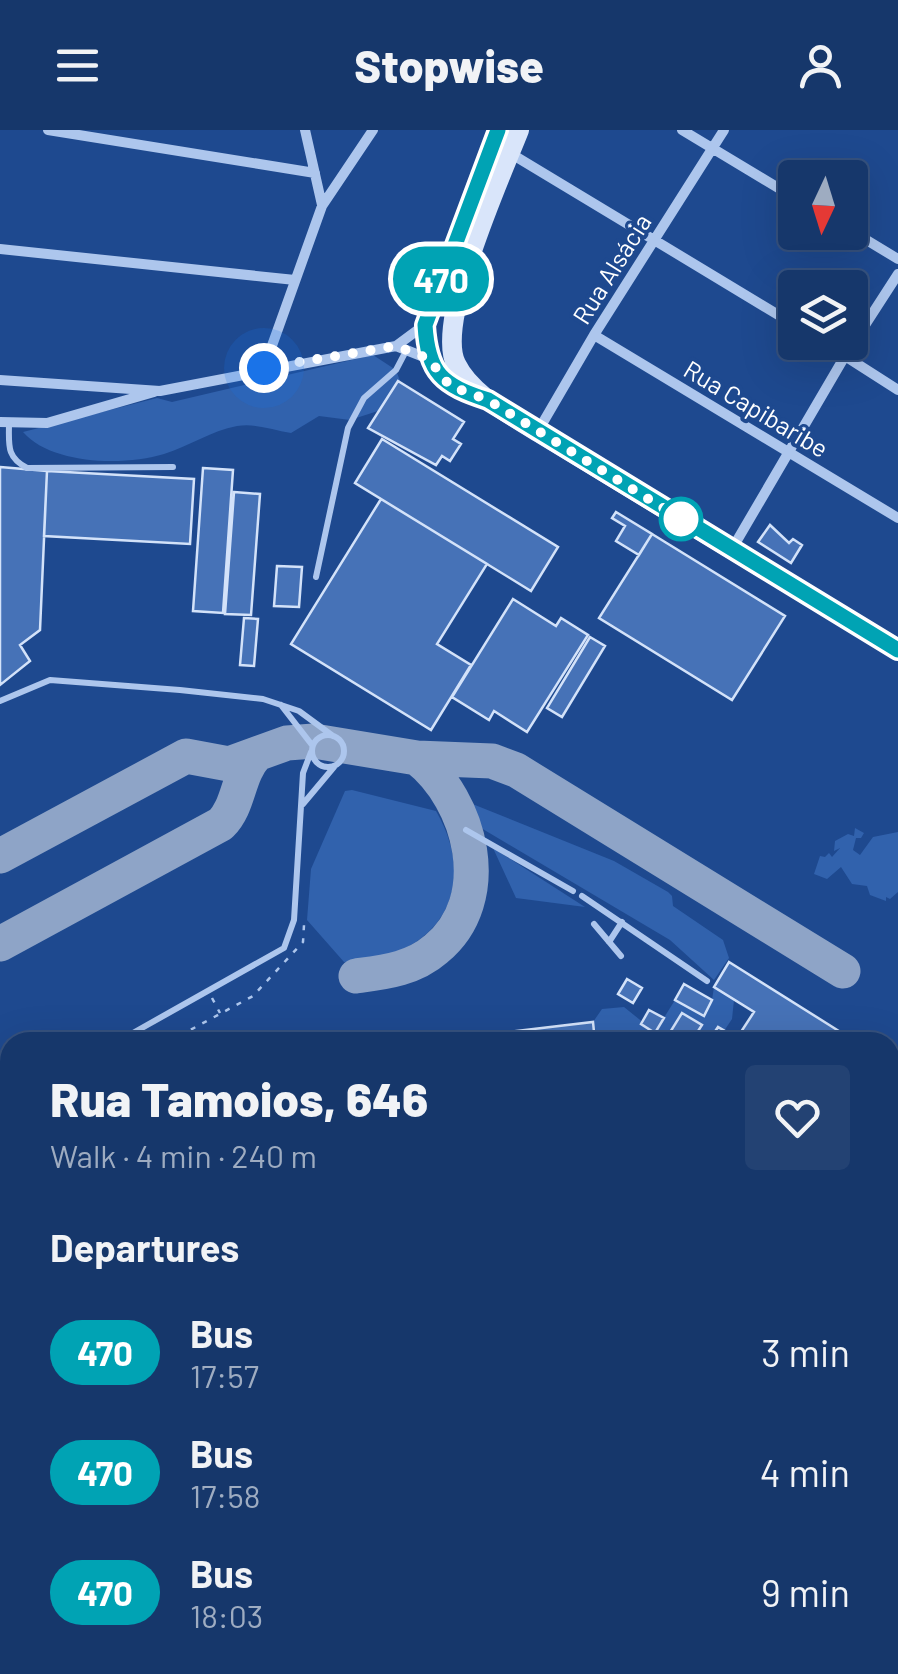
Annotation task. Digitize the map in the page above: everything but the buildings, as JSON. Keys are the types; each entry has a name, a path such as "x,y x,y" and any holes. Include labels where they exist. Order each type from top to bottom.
{"main road":[{"path":"409,339 498,130"},
{"path":"488,400 456,363 451,335 468,266 519,130"},
{"path":"409,339 440,326 451,335"},
{"path":"409,339 450,386 488,400 898,650"},
{"path":"429,359 444,366 456,363"}],"street":[{"path":"48,130 315,173"},
{"path":"305,130 322,206"},
{"path":"264,368 322,206 374,130"},
{"path":"682,130 778,188"},
{"name":"Rua Alsácia","path":"538,432 594,335 724,130"},
{"path":"510,152 778,315"},
{"path":"868,240 898,258"},
{"path":"0,249 295,280"},
{"path":"868,320 898,274"},
{"name":"Rua Capibaribe","path":"594,335 898,518"},
{"path":"4,422 47,424 160,390 409,339 429,359"},
{"path":"732,549 843,360"},
{"path":"851,360 898,390"},
{"path":"0,380 160,390"}],"lane":[{"path":"316,577 348,428 364,398 396,370 409,339"},
{"path":"4,422 10,455 27,468 173,467"},
{"path":"0,702 50,680 196,692 281,704 316,721 344,750 303,805"},
{"path":"281,704 322,766 334,766"},
{"path":"135,1032 284,948 292,934 304,764 320,737 334,736"},
{"path":"466,830 574,891"},
{"path":"582,896 708,981"},
{"path":"609,942 622,922"},
{"path":"594,924 621,956"}],"path":[{"path":"187,1032 253,996 303,942 305,912 294,912"},
{"path":"209,992 220,1014"}],"shaded area":[{"path":"373,355 396,370 400,381 390,401 378,411 350,420 319,416 291,433 237,426 164,454 109,461 52,451 23,432 157,398 172,402"},
{"path":"345,791 436,811 449,841 454,869 451,894 441,916 425,935 376,959 344,962 307,920 311,869"},
{"path":"470,803 614,861 668,892 673,906 723,940 729,958 714,980 670,940 481,828"},
{"path":"855,828 864,833 856,838 853,850 860,855 873,837 898,832 898,892 890,899 886,897 886,901 870,895 867,886 852,884 841,867 827,879 814,874 820,856 829,853 832,857 840,848 834,851 835,841 848,834 854,836"},
{"path":"493,848 585,907 516,898"},
{"path":"714,987 734,1000 732,1019 724,1031 718,1027 715,1032 697,1032 702,1025 682,1013 670,1032 655,1032 675,1000 703,1015"},
{"path":"624,1007 655,1032 594,1032 593,1022 602,1009"}],"taxiway":[{"path":"0,856 186,756 229,764 287,743 314,741 417,758 492,761 516,770 843,971"},
{"path":"0,944 221,824 256,755"},
{"path":"356,976 398,969 427,956 455,928 466,904 471,878 470,850 463,824 436,776 417,758"}],"bus line":[{"name":"470","path":"498,130 425,325 429,359 439,376 450,386 488,400 898,650"}],"route":[{"path":"264,368 396,346 411,350 429,359 450,386 488,400 681,519"}]}
